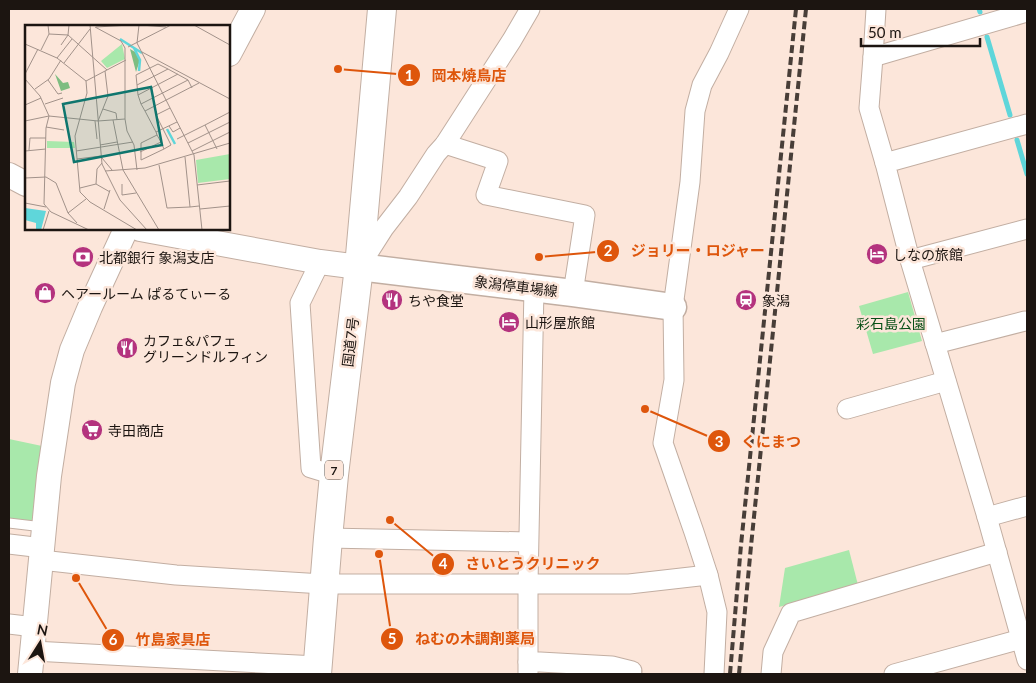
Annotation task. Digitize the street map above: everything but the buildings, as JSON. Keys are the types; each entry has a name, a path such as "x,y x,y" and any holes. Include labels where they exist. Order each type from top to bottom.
{"highway":[{"name":"国道7号","path":"317,670 323,584 359,267 382,9"}],"main road":[{"name":"象潟停車場線","path":"359,267 673,307"}],"street":[{"path":"230,52 253,9"},
{"path":"145,230 320,262 359,267 384,228 445,144 530,9"},
{"path":"714,674 717,612 708,575 663,443 674,380 673,307 690,182 695,111 702,85 739,9"},
{"path":"876,9 869,108 910,260 987,517 1027,660"},
{"path":"873,57 1027,12"},
{"path":"885,163 1027,124"},
{"path":"445,144 498,161 486,195 585,215 573,293"},
{"path":"9,175 25,183"},
{"path":"910,260 1027,229"},
{"path":"30,674 50,467 63,383 72,350 126,230"},
{"path":"320,262 300,303 311,468 334,475"},
{"path":"534,288 528,542 528,668 540,662 612,666 632,671"},
{"path":"935,344 1026,324"},
{"path":"847,409 946,381"},
{"path":"987,517 1027,506"},
{"path":"328,538 528,542"},
{"path":"9,544 43,545 176,575 323,584 629,584 708,575"},
{"path":"771,674 773,652 791,613 997,552"},
{"path":"9,624 35,627"},
{"path":"894,674 1021,639"},
{"path":"32,651 317,670"}],"lane":[{"path":"9,523 43,545"}],"green space":[{"name":"彩石島公園","path":"908,292 922,341 873,354 859,306"},
{"path":"9,439 42,446 34,522 9,520"},
{"path":"849,550 858,585 779,607 785,568"}],"waterway":[{"path":"987,37 1010,115"},
{"path":"1017,140 1027,174"}],"railway":[{"path":"730,674 741,545 796,9"},
{"path":"739,674 806,9"}],"place":[{"name":"岡本焼鳥店","path":"338,69"},
{"name":"しなの旅館","path":"877,254"},
{"name":"北都銀行 象潟支店","path":"83,257"},
{"name":"ジョリー・ロジャー","path":"539,257"},
{"name":"ヘアールーム ぱるてぃーる","path":"45,293"},
{"name":"ちや食堂","path":"392,300"},
{"name":"象潟","path":"746,300"},
{"name":"山形屋旅館","path":"509,322"},
{"name":"カフェ&パフェ グリーンドルフィン","path":"127,348"},
{"name":"くにまつ","path":"645,409"},
{"name":"寺田商店","path":"92,430"},
{"name":"さいとうクリニック","path":"390,520"},
{"name":"ねむの木調剤薬局","path":"379,554"},
{"name":"竹島家具店","path":"76,578"}]}
